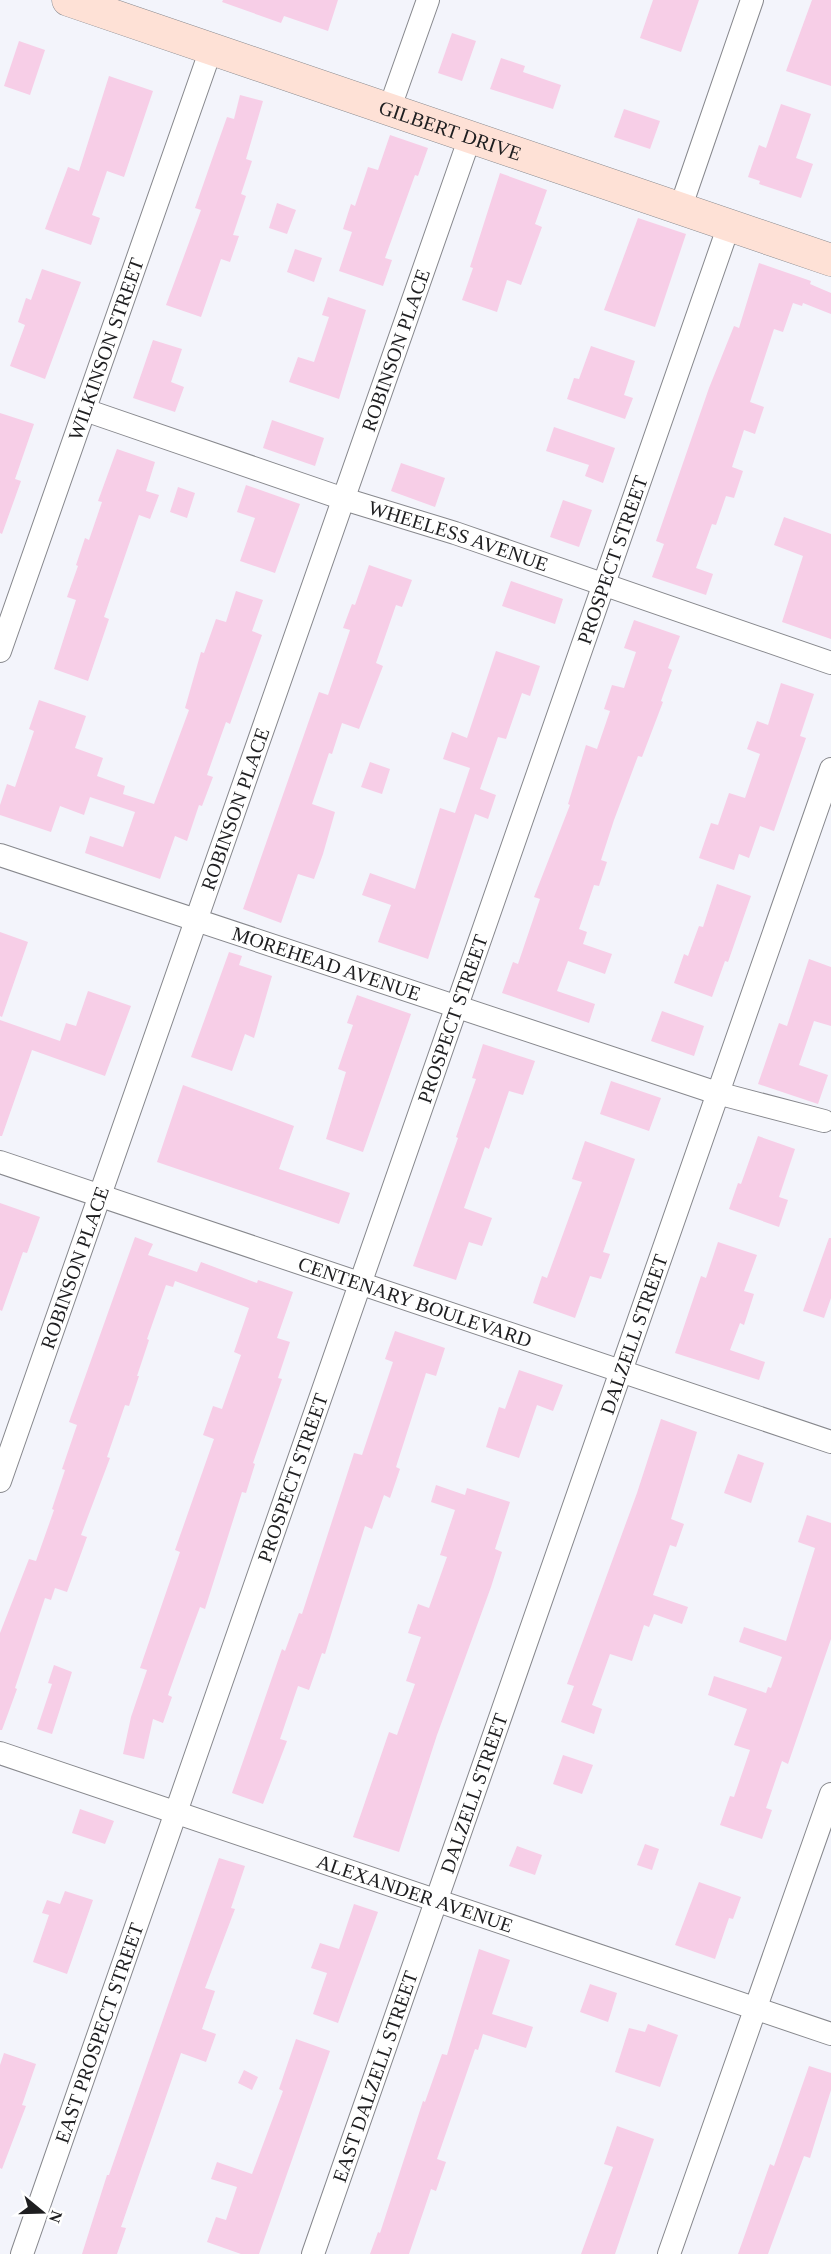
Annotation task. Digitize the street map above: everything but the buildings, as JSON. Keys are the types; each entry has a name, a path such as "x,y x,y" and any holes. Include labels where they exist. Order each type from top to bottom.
{"street":[{"path":"389,110 428,0"},
{"path":"680,209 752,0"},
{"name":"GILBERT DRIVE","path":"72,1 831,260"},
{"name":"WILKINSON STREET","path":"0,651 211,49"},
{"name":"ROBINSON PLACE","path":"0,1481 470,137"},
{"name":"PROSPECT STREET","path":"175,1812 729,225"},
{"name":"WHEELESS AVENUE","path":"85,410 344,499 455,533 831,663"},
{"name":"DALZELL STREET","path":"435,1900 831,769"},
{"name":"MOREHEAD AVENUE","path":"0,855 717,1093 824,1121"},
{"name":"CENTENARY BOULEVARD","path":"0,1162 831,1442"},
{"name":"ALEXANDER AVENUE","path":"0,1753 831,2034"},
{"path":"669,2254 831,1794"},
{"name":"EAST PROSPECT STREET","path":"22,2254 175,1812"},
{"name":"EAST DALZELL STREET","path":"313,2254 435,1900"}]}
